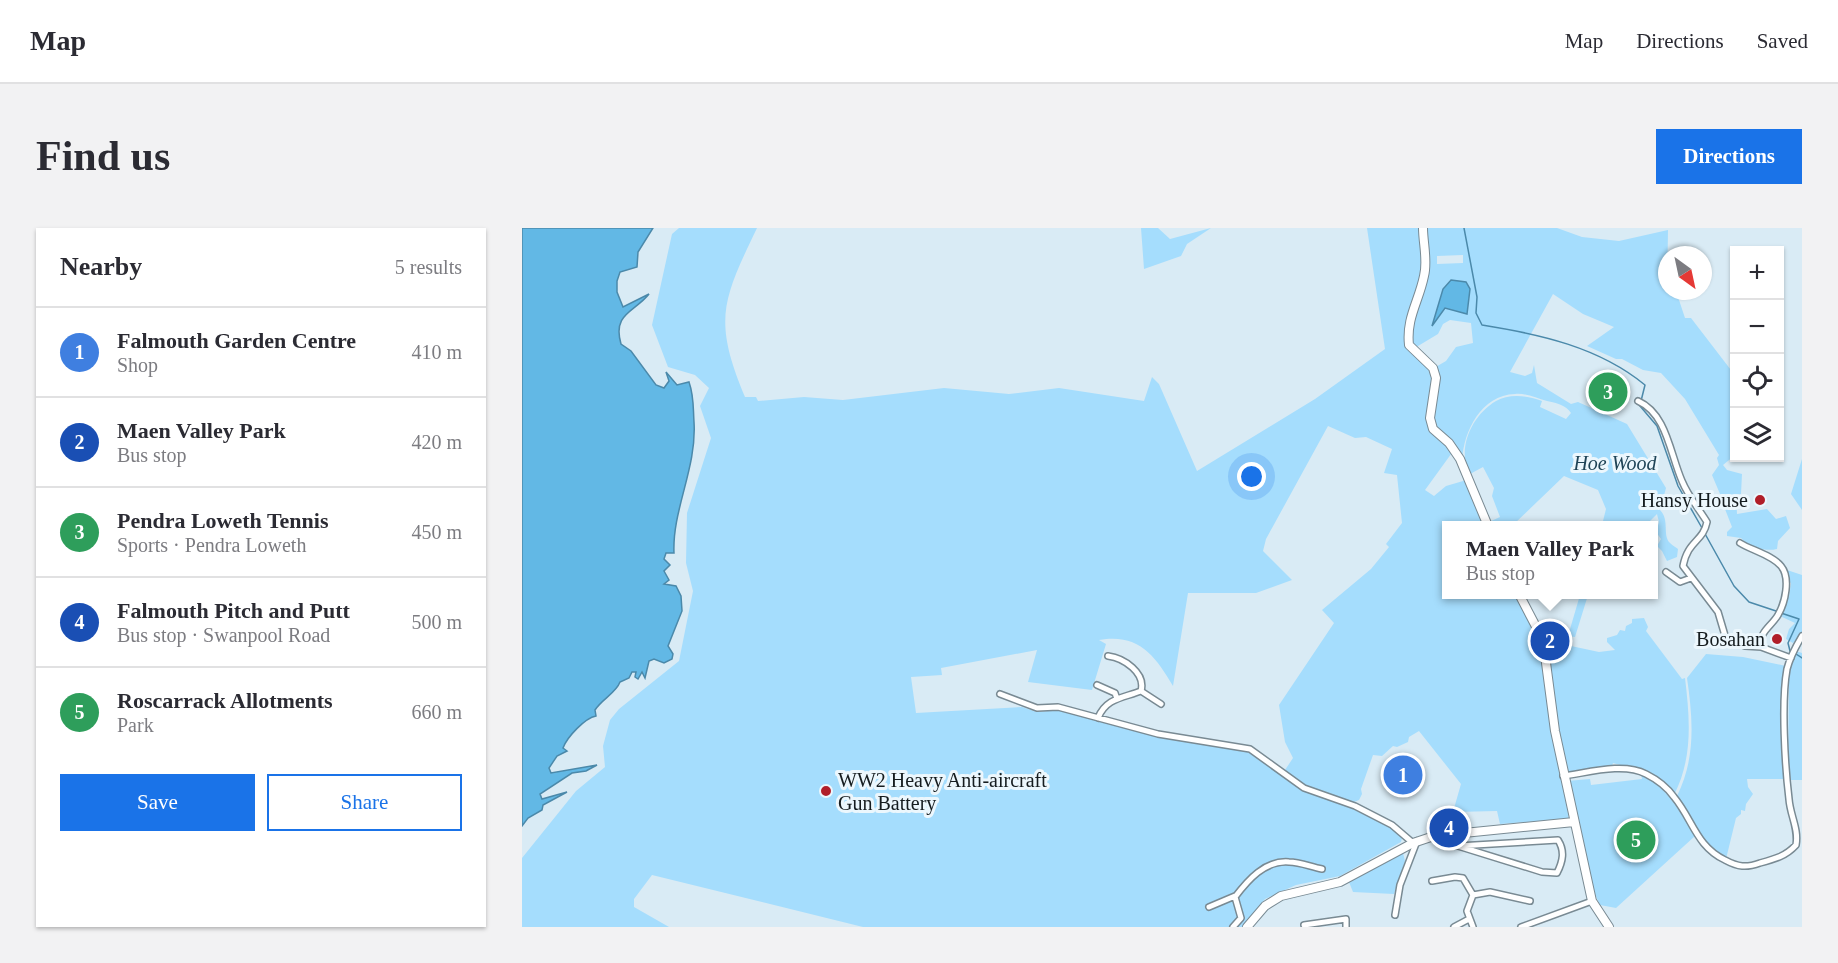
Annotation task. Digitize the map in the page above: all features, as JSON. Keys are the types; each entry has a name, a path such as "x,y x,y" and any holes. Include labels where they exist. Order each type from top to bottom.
{"street":[{"path":"1423,228 1425,273 1407,330 1409,345 1433,368 1436,378 1431,418 1433,429 1449,443 1460,459 1487,521"},
{"path":"1638,401 1651,407 1660,421 1683,483 1707,522 1705,533 1686,552 1683,566 1718,612 1726,639 1745,646 1780,651 1791,658"},
{"path":"1740,543 1780,565 1787,579 1779,612 1766,627 1761,647"},
{"path":"1666,572 1680,582 1691,578"},
{"path":"1522,599 1543,640 1563,776 1592,902 1609,927"},
{"path":"1563,776 1628,769 1643,772 1658,781 1674,797 1700,841 1712,854 1737,866 1748,867 1782,857 1796,845 1798,836 1789,804 1785,772 1787,672 1802,636"},
{"path":"1108,656 1127,663 1143,685 1141,692"},
{"path":"1097,685 1115,693 1117,699"},
{"path":"1098,718 1103,707 1117,699 1141,692 1161,704"},
{"path":"1000,694 1037,708 1058,707 1158,734 1250,749 1304,788 1355,806 1394,826 1415,842"},
{"path":"1247,927 1265,906 1281,896 1340,882 1415,842 1441,835 1574,822"},
{"path":"1441,835 1445,844 1542,872 1557,873 1562,864 1563,848 1558,840 1458,846"},
{"path":"1395,915 1400,885 1415,842"},
{"path":"1209,908 1235,896 1256,873 1278,863 1287,861 1322,869"},
{"path":"1432,881 1463,878 1473,895"},
{"path":"1473,895 1490,892 1530,901"},
{"path":"1473,895 1467,911 1473,927"},
{"path":"1233,927 1241,918 1235,904 1235,896"},
{"path":"1521,927 1592,902"},
{"path":"1304,925 1346,919 1346,927"},
{"path":"1454,927 1469,919"}],"green space":[{"name":"Hoe Wood","path":"679,228 757,228 736,274 729,293 726,311 728,348 745,397 756,397 758,401 804,397 843,400 944,388 1009,394 1059,388 1144,401 1152,377 1159,384 1197,471 1315,399 1385,349 1367,228 1557,228 1582,237 1619,241 1668,230 1668,246 1658,246 1658,300 1679,300 1685,318 1691,318 1730,369 1730,459 1723,465 1727,470 1742,474 1741,494 1736,494 1737,514 1767,509 1776,519 1786,516 1790,528 1778,541 1777,549 1774,550 1750,547 1741,538 1727,536 1727,532 1732,527 1723,504 1716,501 1720,494 1712,475 1719,465 1717,458 1719,455 1685,399 1661,373 1643,370 1622,359 1616,359 1587,346 1614,327 1583,314 1553,294 1510,372 1525,376 1532,373 1534,365 1537,383 1571,404 1578,402 1627,424 1666,488 1660,510 1665,518 1666,536 1678,549 1677,557 1667,561 1658,547 1661,539 1658,535 1657,514 1650,521 1603,521 1606,509 1598,490 1564,476 1517,521 1491,521 1500,517 1492,496 1494,488 1483,467 1470,474 1466,464 1465,454 1469,433 1480,415 1487,407 1501,398 1513,396 1542,401 1540,407 1566,419 1571,413 1560,405 1527,395 1503,396 1493,401 1476,416 1466,438 1462,460 1450,443 1434,428 1432,418 1437,378 1434,368 1446,361 1456,347 1473,343 1471,323 1450,320 1443,324 1438,334 1413,349 1408,335 1411,309 1407,330 1408,345 1432,368 1436,378 1431,418 1433,429 1454,450 1425,490 1434,496 1446,486 1470,479 1486,521 1442,521 1442,599 1521,599 1543,640 1599,652 1615,650 1607,642 1607,638 1617,635 1620,630 1625,631 1626,626 1632,623 1632,619 1644,618 1648,627 1646,631 1682,679 1685,678 1689,723 1687,753 1674,795 1649,773 1613,763 1611,769 1565,774 1544,642 1545,681 1569,819 1500,824 1497,811 1453,812 1461,784 1419,731 1409,737 1408,742 1397,747 1393,746 1382,756 1373,755 1361,789 1362,794 1359,800 1349,804 1304,788 1283,773 1293,758 1285,742 1279,705 1334,623 1322,610 1371,569 1389,547 1386,544 1402,523 1397,475 1384,473 1392,449 1366,437 1355,438 1328,426 1266,539 1263,551 1292,580 1256,593 1188,593 1173,686 1152,656 1135,643 1113,639 1099,640 1106,644 1092,690 1028,682 1037,650 941,668 942,675 911,677 916,713 1022,707 1037,712 1058,710 1150,735 1248,752 1303,790 1353,809 1392,829 1402,838 1401,842 1340,876 1296,885 1265,899 1242,927 863,927 652,875 634,899 634,907 669,927 522,927 522,858 576,791 605,767 603,746 610,720 619,709 679,661 693,591 686,563 687,513 711,438 700,406 709,388 695,375 668,367 652,325 672,234","holes":["1463,255 1463,263 1437,264 1437,256","1450,280 1466,282 1470,289 1467,314 1445,308 1433,324 1443,289"]},
{"path":"1141,228 1158,228 1170,239 1211,228 1187,244 1181,256 1144,269"},
{"path":"1600,374 1626,386 1616,410 1590,398"},
{"path":"1802,459 1802,510 1791,494"},
{"path":"1784,569 1802,575 1802,634 1793,643 1786,639 1789,629 1795,623 1780,616 1784,597 1789,597 1791,583 1787,581"},
{"path":"1579,599 1587,599 1575,637 1568,636"},
{"path":"1796,651 1802,653 1802,780 1788,780 1789,672"},
{"path":"1706,654 1743,657 1786,666 1784,779 1747,779 1748,787 1753,794 1746,804 1745,811 1741,810 1741,814 1736,818 1726,859 1702,840 1677,796 1690,753 1691,708 1687,678"},
{"path":"1641,773 1666,793 1695,836 1616,908 1600,905 1594,892 1567,781 1590,779 1591,785 1642,779"},
{"path":"1403,853 1405,861 1394,894 1353,892 1349,882"}],"shaded area":[{"path":"522,228 653,228 638,252 637,267 620,272 617,281 617,292 623,307 649,294 622,319 619,334 621,344 631,351 656,385 664,388 669,381 666,372 677,385 689,382 693,397 694,439 674,537 674,553 666,553 664,559 670,565 664,571 669,580 664,584 676,586 681,596 682,611 668,646 673,654 672,659 664,663 654,659 649,661 645,678 642,672 638,679 635,677 636,672 632,672 629,678 620,682 598,706 595,710 596,716 587,720 572,734 563,748 567,751 557,756 549,768 551,773 597,765 586,771 572,773 540,794 542,799 567,792 543,805 542,810 528,818 522,826"},
{"path":"1451,280 1466,282 1470,289 1467,314 1445,308 1432,326 1443,289"}],"waterway":[{"path":"1464,228 1477,297 1476,313 1482,325 1568,344 1608,361 1645,385 1641,401"},
{"path":"1640,406 1657,426 1678,486 1702,528"},
{"path":"1704,532 1734,586 1749,602 1776,611"},
{"path":"1781,613 1799,619 1788,643 1790,651"},
{"path":"1796,654 1802,658"}],"place":[{"name":"Pendra Loweth Tennis","path":"1608,392"},
{"name":"Hansy House","path":"1760,500"},
{"name":"Bosahan","path":"1777,639"},
{"name":"Maen Valley Park","path":"1550,641"},
{"name":"Falmouth Garden Centre","path":"1403,775"},
{"name":"WW2 Heavy Anti-aircraft Gun Battery","path":"826,791"},
{"name":"Falmouth Pitch and Putt","path":"1449,828"},
{"name":"Roscarrack Allotments","path":"1636,840"}]}
